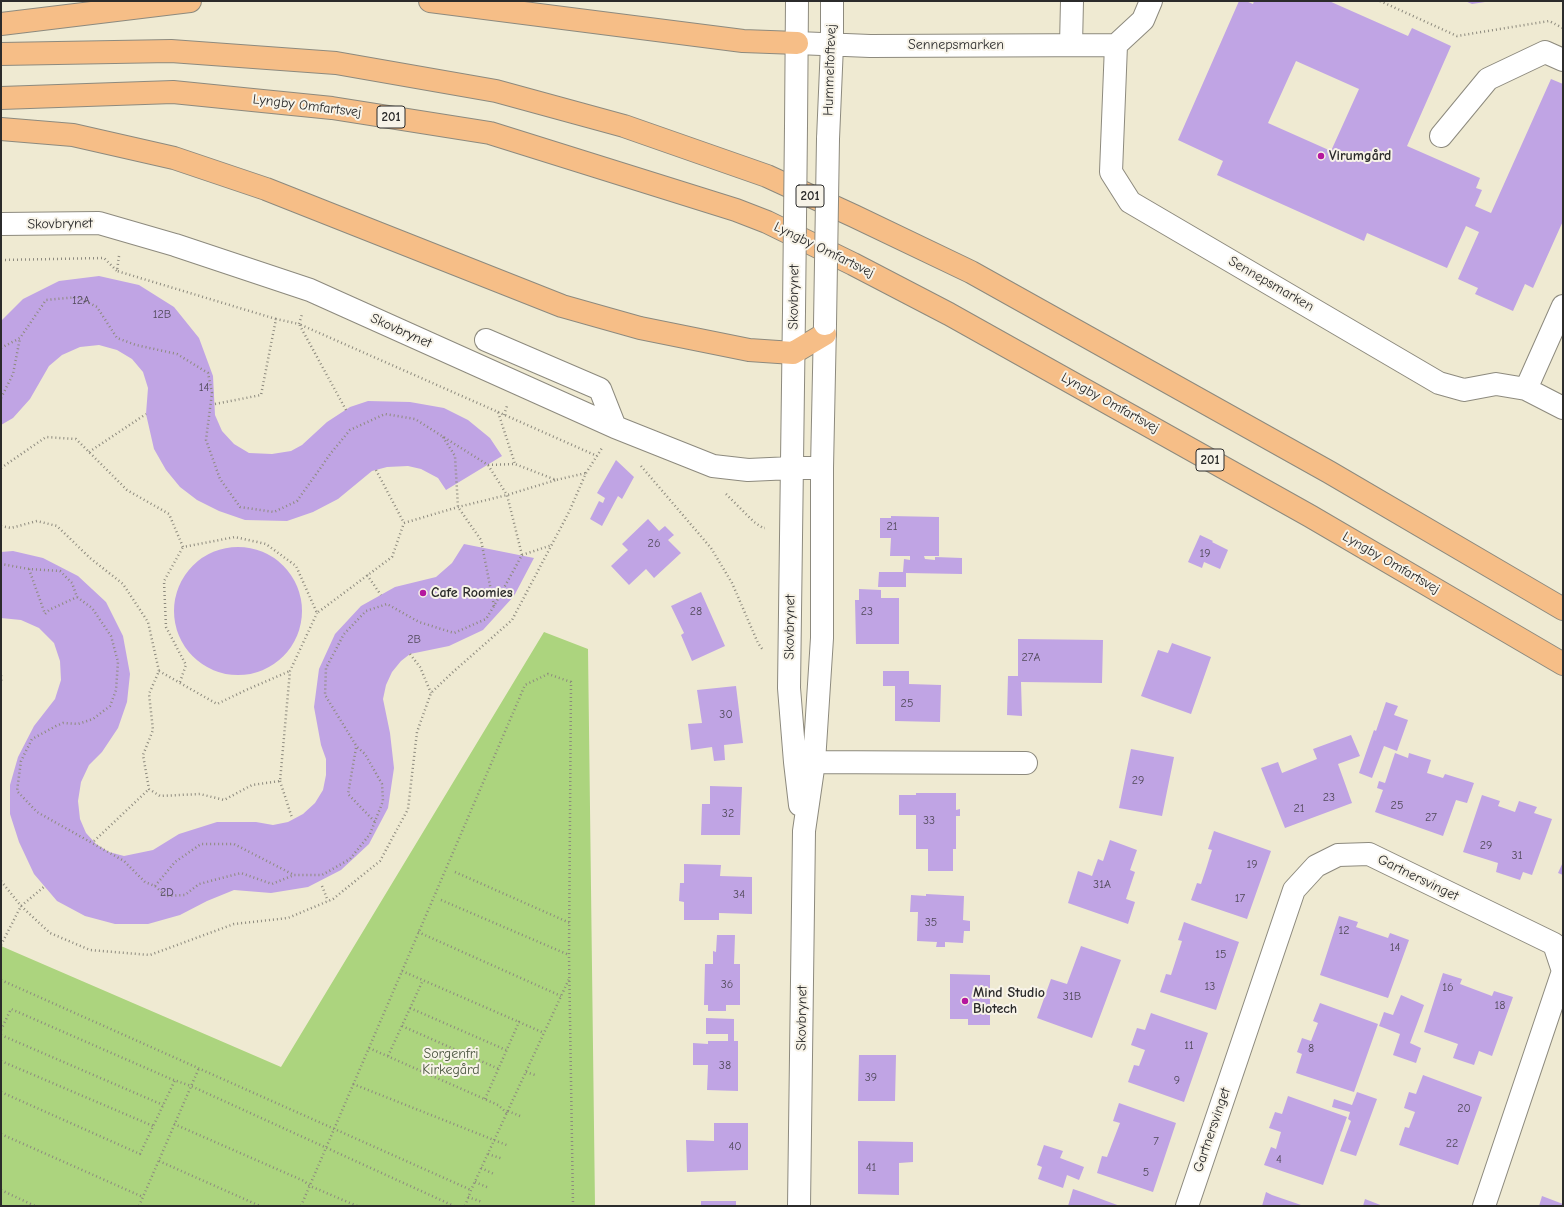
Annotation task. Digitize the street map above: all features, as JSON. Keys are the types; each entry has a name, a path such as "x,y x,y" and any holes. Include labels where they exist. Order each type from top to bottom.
{"highway":[{"path":"1,24 190,1"},
{"path":"430,1 743,41 797,43"},
{"name":"201","path":"1,54 171,51 336,63 496,91 624,126 767,176 971,272 1329,472 1563,610"},
{"name":"Lyngby Omfartsvej","path":"1,98 173,92 332,108 490,133 736,210 767,222 853,264 949,314 1310,516 1563,664"},
{"path":"1,129 73,135 174,158 266,189 562,306 655,331 749,350 793,353 825,329"}],"street":[{"path":"797,1 797,43"},
{"name":"Hummeltoftevej","path":"828,140 832,45 832,1"},
{"path":"1071,45 1072,1"},
{"path":"1116,45 1143,20 1152,1"},
{"name":"Sennepsmarken","path":"797,43 878,46 1116,45 1111,172 1130,202 1440,384 1464,390 1496,384 1526,389 1563,408"},
{"name":"Skovbrynet","path":"797,43 789,688 804,762"},
{"path":"1441,136 1488,78 1545,52 1563,60"},
{"name":"Skovbrynet","path":"799,1206 804,762 822,638 822,468 828,140"},
{"name":"Skovbrynet","path":"1,224 99,224 174,246 310,290 616,427 713,466 748,470 822,468"},
{"path":"1526,389 1563,306"},
{"path":"486,340 600,389 616,427"},
{"path":"804,762 1026,763"},
{"name":"Gartnersvinget","path":"1187,1206 1294,890 1316,866 1338,855 1369,854 1554,944 1562,971 1484,1206"}],"path":[{"path":"1380,1 1457,36 1548,21 1563,28"},
{"path":"117,271 122,230"},
{"path":"1,260 104,258 117,271 276,319 299,324 597,456"},
{"path":"1,398 13,374 20,338 46,300 78,297 97,307 117,338 136,345 177,354 208,373 212,393 206,440 220,479 240,507 274,512 297,502 331,453 350,430 385,414 415,419 488,465 507,495 522,555"},
{"path":"215,404 261,395 276,319"},
{"path":"299,324 346,410"},
{"path":"1,348 20,338"},
{"path":"498,412 515,464"},
{"path":"89,452 146,414"},
{"path":"1,881 21,906 50,933 90,950 150,955 234,924 288,918 333,899 380,860 408,809 417,732 431,693 512,620 569,512 586,473 616,427"},
{"path":"443,436 455,456 458,506 481,540 494,606"},
{"path":"639,436 639,464 711,548 732,583 758,643 764,652"},
{"path":"1,468 46,437 76,439 126,490 170,514 183,547"},
{"path":"488,465 515,464 556,480"},
{"path":"713,466 724,492 754,522 763,528 791,530"},
{"path":"292,818 280,781 290,671 317,613 392,557 404,523 376,470"},
{"path":"404,523 458,506 507,495 556,480 586,473"},
{"path":"1,526 11,528 37,522 57,526 90,558 123,584 148,622 159,671 149,694 153,730 143,755 149,789 160,796 200,794 224,800 252,785 280,781"},
{"path":"180,682 186,665 166,627 164,581 183,547 235,537 266,544 296,566 317,613"},
{"path":"1,564 29,569 60,571 72,583 77,597 92,608 111,636 118,662 116,690 110,706 93,719 78,724 63,723 32,739 20,760 17,791 37,812 124,861 145,882 155,886 166,896 184,895 200,884 241,873 272,884 294,875 322,875 350,859 370,834 383,801 382,784 366,754 357,747 325,695 326,668 344,634 366,611 387,604 419,622 454,633 486,619 522,555 552,545"},
{"path":"29,569 45,614 49,610 77,597"},
{"path":"367,575 381,595"},
{"path":"410,654 420,667 431,693"},
{"path":"159,671 217,704 290,671"},
{"path":"301,1206 525,685 548,674 571,682 569,955 573,1206"},
{"path":"1,676 1,681"},
{"path":"357,747 348,794 375,822"},
{"path":"94,841 149,789"},
{"path":"155,886 175,862 201,844 234,844 294,875"},
{"path":"455,872 570,923"},
{"path":"1,945 21,906 45,886"},
{"path":"322,886 328,901"},
{"path":"441,900 569,955"},
{"path":"418,932 561,996"},
{"path":"402,970 544,1033"},
{"path":"465,1206 481,1168 570,978"},
{"path":"1,980 471,1190"},
{"path":"388,1056 423,980"},
{"path":"410,1008 506,1050"},
{"path":"1,1030 11,1009 191,1086 454,1206"},
{"path":"485,1100 518,1022"},
{"path":"402,1026 499,1069"},
{"path":"1,1036 164,1105"},
{"path":"369,1048 498,1105 507,1112 520,1116"},
{"path":"1,1061 153,1126"},
{"path":"139,1206 199,1068"},
{"path":"526,1072 535,1075"},
{"path":"1,1092 140,1154 175,1080"},
{"path":"353,1084 509,1146"},
{"path":"174,1124 357,1206"},
{"path":"1,1134 143,1197"},
{"path":"488,1154 502,1159"},
{"path":"159,1161 260,1206"},
{"path":"481,1168 494,1174"},
{"path":"475,1182 489,1188"},
{"path":"1,1190 35,1206"},
{"path":"468,1197 482,1202"}],"green space":[{"name":"Sorgenfri Kirkegård","path":"544,632 588,649 595,1206 1,1206 1,946 281,1067"}],"building":[{"name":"Virumgård","path":"1239,1 1246,1 1253,4 1254,1 1329,1 1408,36 1412,28 1451,46 1407,146 1480,178 1476,188 1482,190 1475,206 1491,213 1551,79 1563,84 1563,221 1533,288 1525,284 1513,311 1475,294 1478,288 1458,279 1479,232 1466,226 1447,268 1367,233 1364,241 1217,175 1223,161 1178,140","holes":["1296,61 1359,89 1331,151 1268,123"]},
{"path":"1465,1 1485,1 1485,2 1472,4"},
{"path":"99,276 139,285 174,307 199,338 213,376 215,415 222,431 234,444 249,453 272,454 291,451 302,445 327,422 350,407 368,401 410,402 444,408 468,420 490,438 502,456 446,490 438,478 421,469 408,466 387,467 372,471 338,499 313,512 287,521 245,520 219,511 197,500 180,487 166,470 154,449 146,414 148,388 143,372 132,359 117,350 99,345 80,347 62,355 49,366 30,399 13,418 1,425 1,321 23,299 59,281"},
{"path":"616,460 634,477 622,499 618,496 602,526 590,519 599,501 603,503 605,498 597,493"},
{"path":"891,516 939,517 939,556 924,556 925,559 935,560 935,557 962,558 962,574 906,573 906,587 878,587 879,572 903,572 904,559 910,560 910,556 890,556 891,538 880,538 880,518 891,518"},
{"path":"648,519 659,531 665,526 674,535 668,540 681,553 654,578 646,569 629,585 611,566 628,550 622,544"},
{"path":"1200,535 1228,550 1220,569 1204,562 1202,568 1188,562"},
{"path":"464,544 534,558 514,596 483,630 449,646 410,654 401,661 392,672 386,685 383,699 390,733 394,768 388,808 369,844 341,870 308,887 271,893 234,890 207,901 180,915 148,924 115,924 85,916 57,901 34,874 19,842 10,814 10,785 18,757 34,726 55,699 61,680 60,661 54,643 39,628 21,620 1,618 1,552 13,551 43,558 78,576 106,602 123,636 130,674 127,702 118,728 102,752 89,765 81,782 78,801 80,819 86,833 96,844 109,852 124,856 153,850 179,834 217,822 256,822 273,825 288,822 303,814 315,803 323,790 326,775 326,759 321,745 314,707 319,669 335,634 361,606 395,587 436,577 452,563"},
{"path":"232,547 244,547 263,551 284,565 298,586 302,611 298,636 284,657 263,671 244,675 232,675 213,671 192,657 178,636 174,617 174,605 178,586 192,565 213,551"},
{"path":"859,589 881,590 881,598 899,598 899,644 856,644 855,600 859,600"},
{"path":"701,592 725,646 692,661 681,635 684,633 671,606"},
{"path":"1018,639 1103,640 1102,683 1021,682 1022,716 1007,715 1008,676 1018,676"},
{"path":"1172,643 1211,657 1191,714 1141,696 1158,650 1168,653"},
{"path":"883,671 909,671 909,684 941,685 940,722 895,721 895,686 883,686"},
{"path":"736,686 743,743 724,745 725,760 714,761 712,747 691,750 688,724 702,723 697,690"},
{"path":"1386,702 1398,706 1394,715 1408,720 1397,751 1384,746 1372,778 1359,773 1374,730 1376,731"},
{"path":"1351,735 1360,756 1338,764 1352,803 1285,828 1261,768 1278,762 1282,773 1317,759 1313,749"},
{"path":"1131,749 1174,757 1162,816 1119,808"},
{"path":"1395,753 1408,758 1409,753 1431,760 1427,773 1443,778 1445,774 1474,783 1467,803 1456,800 1443,836 1375,812 1383,790 1377,788 1379,781 1385,783"},
{"path":"710,786 742,787 740,835 701,835 702,804 710,804"},
{"path":"916,793 956,793 956,810 960,809 960,816 956,816 956,849 953,849 953,871 928,871 928,849 916,849 916,815 899,815 899,795 916,795"},
{"path":"1482,795 1500,801 1498,806 1515,812 1519,801 1537,807 1534,813 1552,819 1532,875 1523,872 1520,880 1496,872 1498,863 1463,852"},
{"path":"1214,831 1271,851 1247,919 1191,900 1197,883 1201,884 1207,866 1212,850 1208,849"},
{"path":"1110,840 1137,850 1130,870 1135,872 1126,899 1135,902 1128,924 1068,903 1078,871 1092,876 1098,859 1103,861"},
{"path":"1563,862 1563,875 1558,873"},
{"path":"684,864 721,865 720,876 752,877 752,914 719,913 719,920 684,920 684,902 679,901 680,883 684,883"},
{"path":"926,894 964,896 963,920 970,921 970,931 964,931 963,943 945,942 945,947 936,947 937,942 917,941 918,912 910,912 911,895 926,896"},
{"path":"1339,916 1358,922 1356,927 1388,938 1390,933 1409,940 1388,998 1320,975"},
{"path":"1184,922 1239,942 1216,1010 1160,992 1166,974 1171,975 1182,941 1178,940"},
{"path":"717,935 735,935 734,964 740,964 740,1005 726,1005 726,1011 708,1011 708,1005 704,1005 705,964 713,964 713,951 716,952"},
{"path":"1081,946 1121,960 1092,1038 1037,1018 1051,979 1067,984"},
{"path":"1443,973 1462,979 1460,984 1492,996 1494,991 1513,997 1492,1056 1479,1051 1474,1065 1453,1058 1458,1044 1424,1032"},
{"path":"950,974 990,975 990,1025 968,1025 968,1019 950,1019"},
{"path":"1401,995 1424,1005 1410,1043 1421,1048 1416,1063 1393,1055 1400,1034 1379,1026 1384,1012 1393,1015"},
{"path":"1320,1003 1378,1024 1354,1092 1296,1073 1302,1054 1297,1052 1302,1038 1311,1041 1318,1023 1313,1021"},
{"path":"1151,1013 1208,1033 1184,1102 1128,1082 1134,1065 1139,1066 1145,1050 1131,1045 1137,1028 1145,1030"},
{"path":"706,1018 734,1019 734,1041 738,1041 738,1091 707,1090 708,1065 693,1065 693,1043 708,1044 708,1041 728,1041 728,1034 706,1034"},
{"path":"859,1055 896,1055 895,1101 858,1101"},
{"path":"1423,1075 1482,1097 1458,1165 1399,1145 1405,1127 1409,1128 1415,1112 1404,1108 1409,1092 1416,1094"},
{"path":"1357,1092 1377,1099 1356,1156 1340,1151 1351,1121 1348,1119 1350,1112 1332,1107 1334,1099 1352,1105"},
{"path":"1288,1096 1347,1117 1323,1185 1264,1165 1271,1147 1276,1149 1281,1132 1269,1128 1275,1112 1282,1114"},
{"path":"1119,1103 1176,1123 1153,1192 1097,1173 1102,1156 1107,1157 1120,1123 1113,1121"},
{"path":"714,1123 748,1123 748,1170 687,1172 686,1140 714,1141"},
{"path":"858,1141 913,1142 913,1162 899,1163 899,1195 858,1194"},
{"path":"1044,1145 1063,1151 1060,1158 1084,1167 1079,1180 1067,1175 1063,1188 1038,1179 1042,1167 1037,1165"},
{"path":"1073,1189 1082,1192 1120,1206 1068,1206"},
{"path":"1266,1192 1272,1195 1304,1206 1262,1206"},
{"path":"1542,1196 1563,1204 1563,1206 1539,1206"},
{"path":"1365,1199 1383,1206 1363,1206"},
{"path":"701,1201 736,1201 736,1206 701,1206"}],"place":[{"name":"Virumgård","path":"1321,156"},
{"name":"Cafe Roomies","path":"423,593"},
{"name":"Mind Studio Biotech","path":"965,1001"}]}
